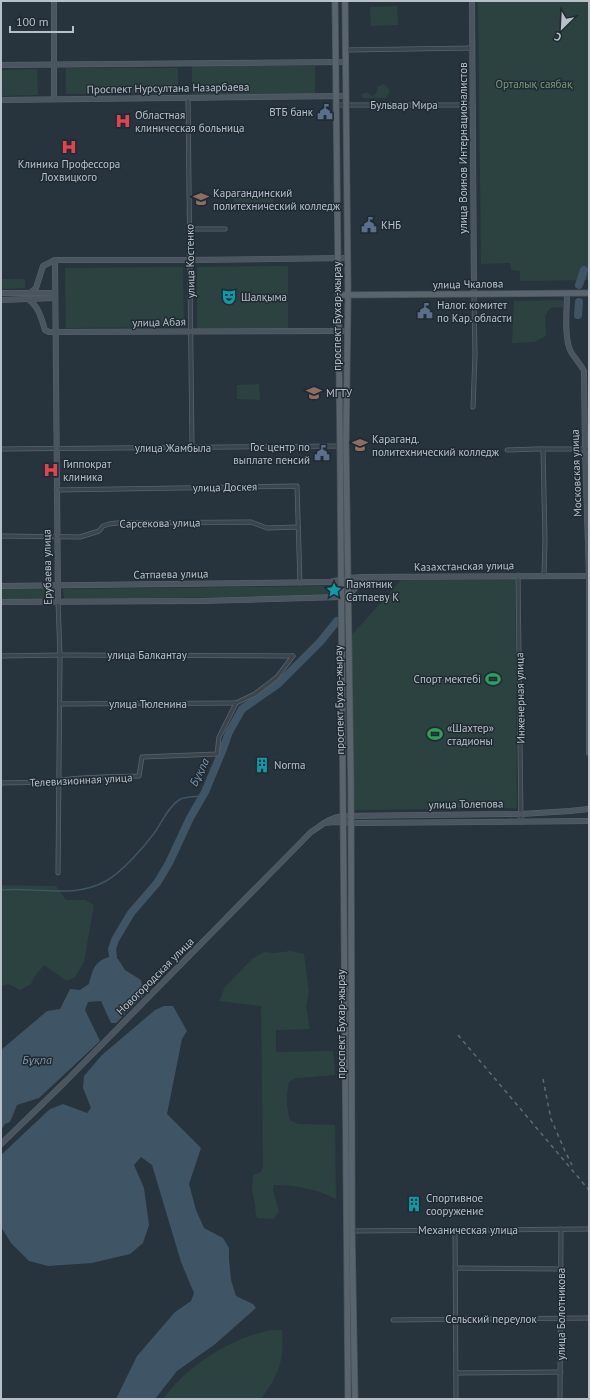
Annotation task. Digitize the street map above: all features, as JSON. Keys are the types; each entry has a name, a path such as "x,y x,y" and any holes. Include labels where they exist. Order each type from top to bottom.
{"main road":[{"path":"54,1 54,99"},
{"name":"проспект Бухар-жырау","path":"335,1 338,331 348,578 351,823 348,1399"},
{"name":"проспект Бухар-жырау","path":"345,1 348,331 343,446 340,597 344,1012 349,1231 355,1399"},
{"name":"улица Воинов Интернационалистов","path":"472,1 474,294"},
{"path":"1,65 345,62"},
{"name":"Проспект Нурсултана Назарбаева","path":"1,100 345,96"},
{"path":"1,300 29,296 36,288 43,266 55,260 347,258"},
{"name":"Ерубаева улица","path":"55,260 54,332 58,601"},
{"path":"1,293 29,296 54,296"},
{"path":"567,293 567,343 571,351 587,370"},
{"name":"улица Чкалова","path":"338,295 589,293"},
{"path":"29,296 38,309 45,330 54,332"},
{"name":"улица Абая","path":"54,332 348,331"},
{"name":"Московская улица","path":"587,370 589,754"},
{"name":"Казахстанская улица","path":"340,579 518,575 589,576"},
{"path":"1,602 200,601 340,597 348,595 360,584 382,578"},
{"name":"Сатпаева улица","path":"1,586 300,583 330,582 340,579"},
{"name":"улица Толепова","path":"342,819 350,816 522,814 589,809"},
{"name":"улица Толепова","path":"342,819 351,823 589,821"},
{"name":"Новогородская улица","path":"1,1144 66,1081 311,832 328,820 342,819"},
{"path":"344,1012 351,1012"}],"street":[{"path":"346,50 472,48"},
{"name":"улица Костенко","path":"188,98 192,448"},
{"name":"Бульвар Мира","path":"336,105 473,105"},
{"path":"190,229 225,229"},
{"path":"472,407 474,294"},
{"name":"улица Жамбыла","path":"1,449 343,446"},
{"path":"543,449 545,540 544,576"},
{"path":"507,450 587,449"},
{"name":"улица Доскея","path":"56,490 297,486 300,583"},
{"name":"Сарсекова улица","path":"1,536 80,537 99,531 103,526 117,523 251,522 267,528 298,527"},
{"name":"Инженерная улица","path":"518,575 522,822"},
{"name":"Ерубаева улица","path":"58,601 60,655 58,873"},
{"name":"улица Балкантау","path":"1,656 293,656 277,677 255,694 236,704"},
{"name":"улица Тюленина","path":"60,704 236,704"},
{"name":"Телевизионная улица","path":"1,784 52,782 59,780 101,777 139,776 142,757 216,754 219,737 236,704"},
{"path":"455,1229 456,1399"},
{"name":"улица Болотникова","path":"560,1399 561,1229"},
{"name":"Механическая улица","path":"349,1231 589,1229"},
{"path":"455,1268 561,1269"},
{"name":"Сельский переулок","path":"393,1320 589,1318"},
{"path":"456,1373 561,1372"}],"green space":[{"name":"Орталық саябақ","path":"478,1 589,1 589,280 520,281 520,271 511,270 510,263 481,264"},
{"path":"397,6 398,25 371,26 370,7"},
{"path":"192,66 315,66 315,94 192,94"},
{"path":"66,68 178,68 178,94 66,94"},
{"path":"37,69 38,95 1,96 1,70"},
{"path":"384,84 390,90 386,98 362,98 362,94 367,92 371,96 375,95 378,90 377,87"},
{"path":"235,190 274,190 273,207 233,207"},
{"path":"288,266 288,328 197,329 197,267"},
{"path":"183,267 184,327 66,328 65,268"},
{"path":"1,279 25,279 25,288 1,289"},
{"path":"563,300 563,307 550,308 545,316 546,336 534,342 512,343 514,301"},
{"path":"259,384 260,400 237,399 237,385"},
{"name":"«Шахтер» стадионы","path":"515,578 517,808 355,810 350,637 402,579"},
{"path":"333,586 333,596 64,599 63,589"},
{"path":"1,589 46,589 46,599 1,599"},
{"path":"1,885 56,886 66,900 85,900 94,905 84,962 75,977 67,981 44,965 34,977 31,984 20,990 9,984 1,986"},
{"path":"291,951 304,954 309,992 306,1006 310,1029 276,1030 276,1052 333,1051 335,1075 296,1078 289,1082 287,1101 290,1120 298,1124 335,1125 336,1199 306,1188 274,1185 273,1191 279,1211 274,1219 257,1218 252,1189 253,1175 261,1172 263,1165 261,1006 219,1001 225,987 252,959 264,952 274,953"},
{"path":"271,1330 282,1330 283,1341 281,1359 276,1375 261,1399 163,1399 173,1386 185,1375 211,1355 240,1340"}],"water":[{"name":"Бұқпа","path":"113,956 118,959 125,970 141,980 144,995 116,1023 111,1023 101,1001 88,1002 85,1010 100,1041 39,1098 17,1105 10,1122 5,1124 1,1130 1,1050 47,1011 60,1009 70,989 80,990 89,984 95,966 102,960"},
{"path":"164,1006 173,1006 187,1031 182,1039 167,1114 201,1148 189,1184 196,1210 204,1228 223,1238 229,1248 231,1280 236,1296 253,1304 256,1308 214,1345 177,1371 155,1399 116,1399 137,1356 175,1312 191,1301 194,1293 181,1262 152,1165 141,1157 134,1165 144,1188 149,1225 143,1243 130,1254 92,1263 48,1266 29,1261 11,1243 1,1227 1,1155 50,1109 63,1104 87,1113 91,1108 83,1088 84,1076 102,1055 155,1010"}],"waterway":[{"path":"579,285 584,270"},
{"path":"578,315 579,302"},
{"name":"Бұқпа","path":"113,956 112,949 115,940 131,913 157,883 169,863 190,818 205,792 229,732 242,709 278,684 320,642 337,621"},
{"path":"1,890 81,890 106,881 119,872 139,852 175,803 184,798 202,796"}],"railway":[{"path":"458,1035 589,1190"},
{"path":"543,1079 551,1119 572,1165"}],"place":[{"name":"ВТБ банк","path":"325,112"},
{"name":"Областная клиническая больница","path":"123,121"},
{"name":"Клиника Профессора Лохвицкого","path":"69,147"},
{"name":"Карагандинский политехнический колледж","path":"201,199"},
{"name":"КНБ","path":"369,225"},
{"name":"Шалқыма","path":"229,297"},
{"name":"Налог. комитет по Кар. области","path":"425,311"},
{"name":"МГТУ","path":"314,393"},
{"name":"Караганд. политехнический колледж","path":"360,445"},
{"name":"Гос центр по выплате пенсий","path":"322,453"},
{"name":"Гиппократ клиника","path":"51,470"},
{"name":"Памятник Сатпаеву К","path":"334,590"},
{"name":"Спорт мектебі","path":"493,679"},
{"name":"«Шахтер» стадионы","path":"435,734"},
{"name":"Norma","path":"262,765"},
{"name":"Спортивное сооружение","path":"414,1204"}]}
